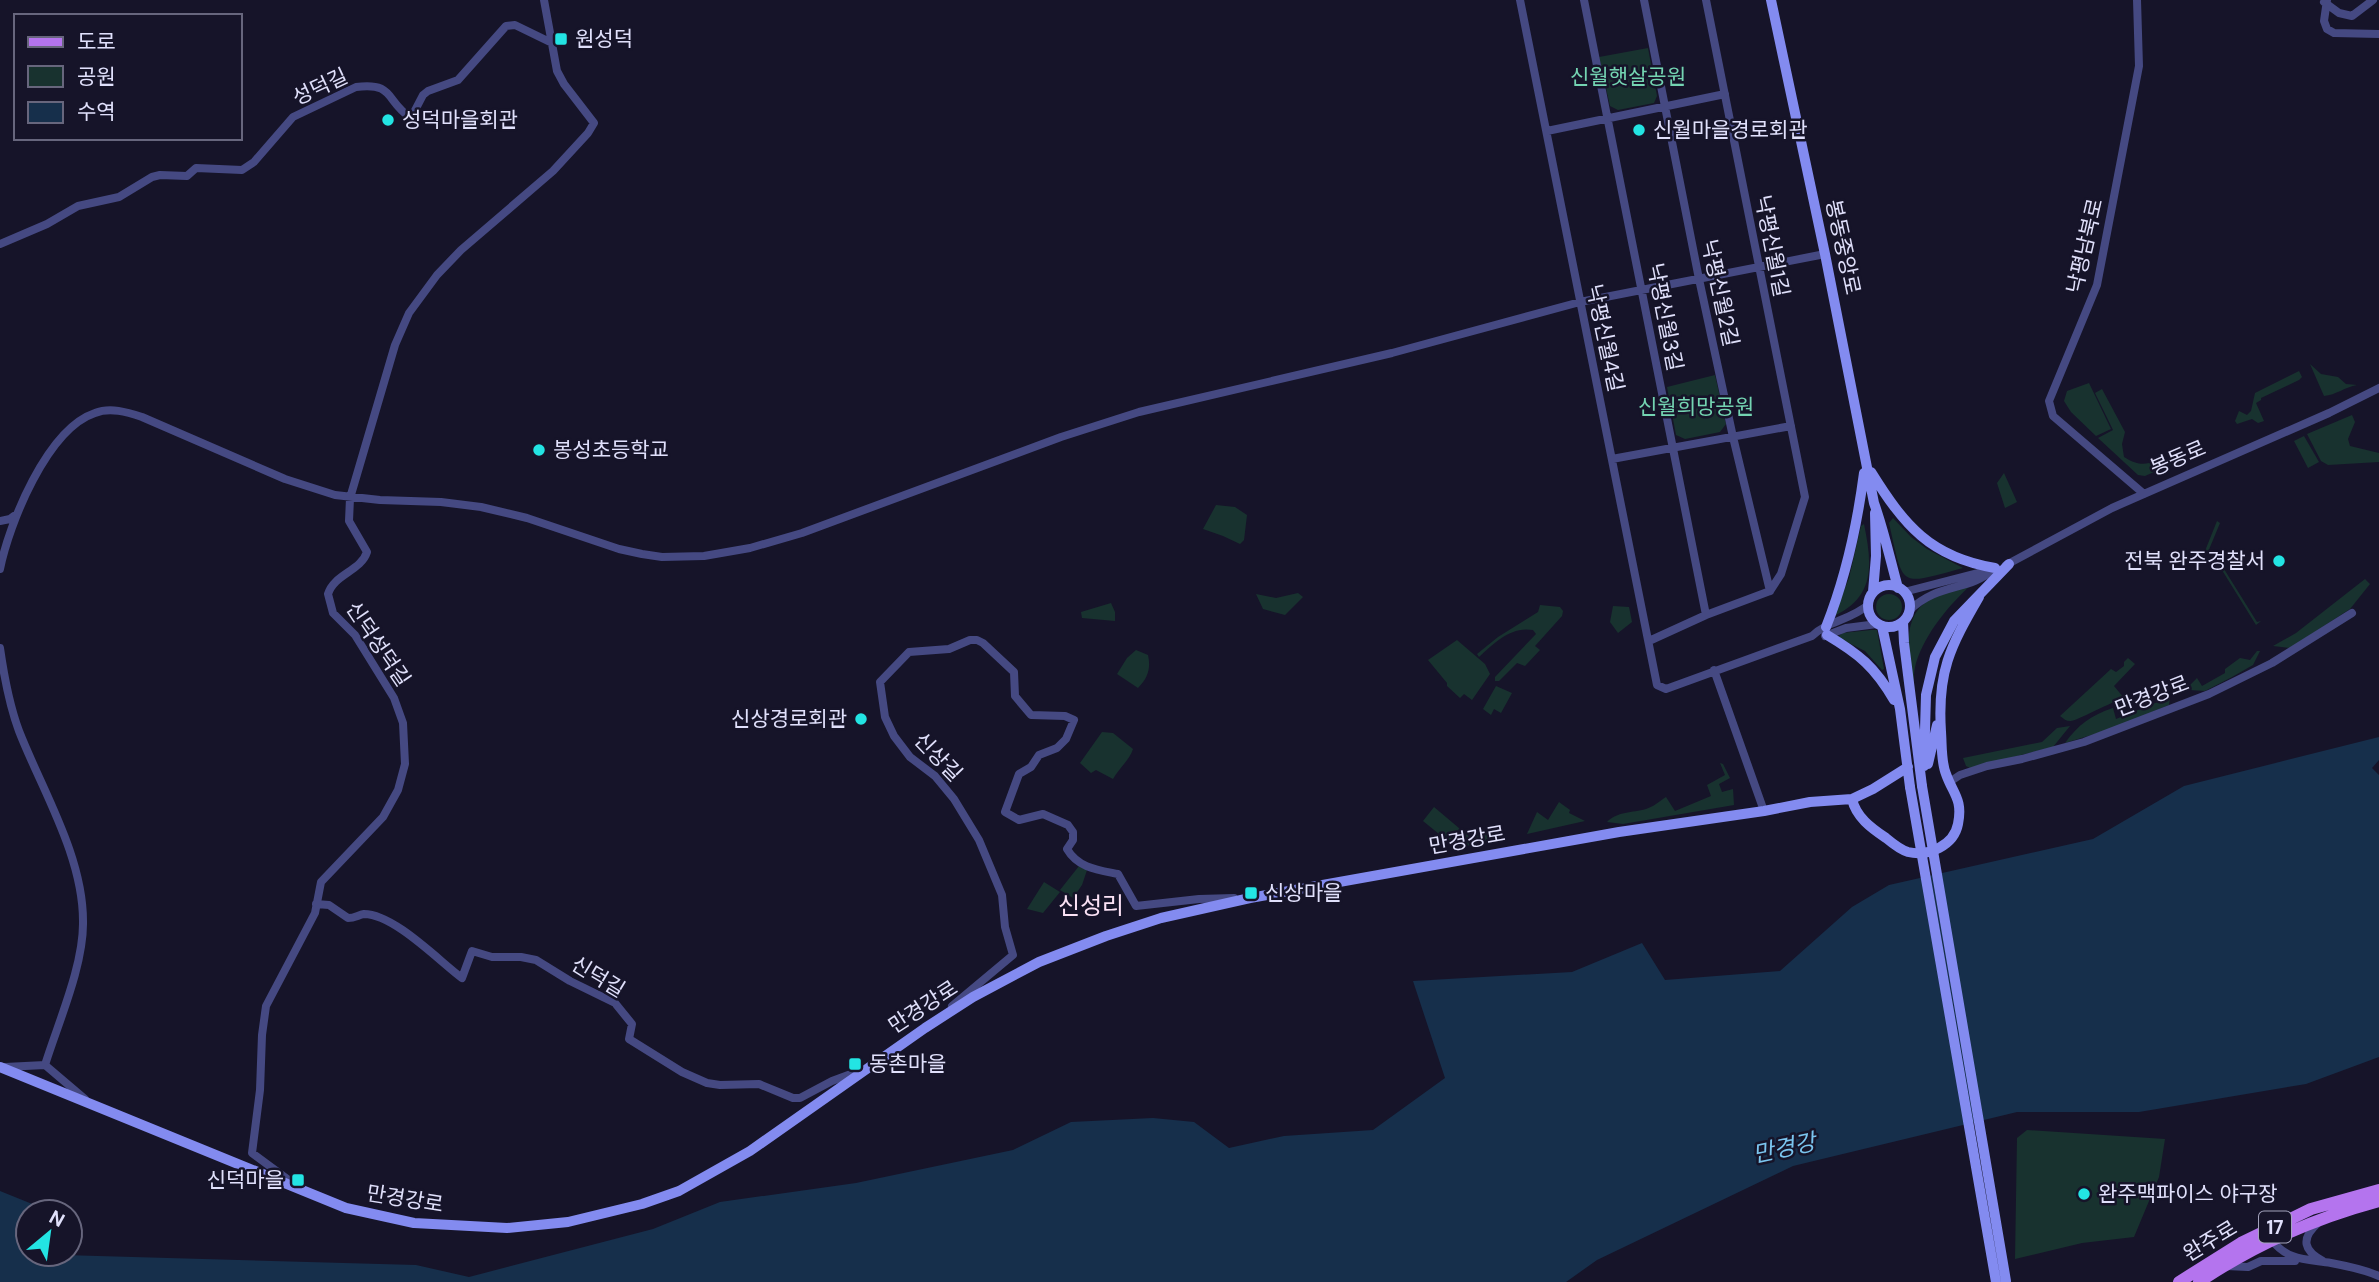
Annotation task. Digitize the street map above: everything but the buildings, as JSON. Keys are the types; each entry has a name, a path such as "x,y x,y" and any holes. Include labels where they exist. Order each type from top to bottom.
{"main road":[{"name":"완주로","path":"2199,1282 2311,1209 2379,1190"},
{"name":"완주로","path":"2179,1282 2232,1248 2379,1201"}],"street":[{"name":"신덕성덕길","path":"305,1192 252,1153 266,1006 312,920 318,890 327,874 383,817 398,790 405,764 403,723 394,698 355,635 339,620 328,594 334,582 365,559 367,552 349,521 350,498 395,345 410,313 437,275 461,250 553,171 588,134 594,123 557,71 544,0"},
{"name":"낙평신월4길","path":"1520,0 1657,685 1666,689 1826,631 1868,605"},
{"name":"낙평신월3길","path":"1584,0 1706,615"},
{"name":"낙평신월2길","path":"1644,0 1699,279 1770,591"},
{"name":"낙평신월1길","path":"1706,0 1805,498 1781,574 1770,591"},
{"name":"봉동중앙로","path":"1771,0 1874,503 1884,531 1891,565 1901,590 1908,597 1910,610"},
{"name":"낙평남북로","path":"2137,0 2139,66 2097,285 2049,401 2053,416 2144,494"},
{"path":"2325,1 2339,13 2353,16 2373,0"},
{"path":"2325,1 2324,21 2327,29 2334,33 2379,34"},
{"name":"성덕길","path":"0,244 47,224 78,206 119,197 160,174 187,176 196,168 242,170 254,162 293,117 356,87 378,86 390,92 400,111 411,118 423,95 458,80 506,26 515,25 552,43"},
{"path":"1547,131 1725,94"},
{"path":"0,569 9,530 39,471 65,435 83,418 103,411 128,412 285,479 350,498 441,502 481,507 527,518 619,549 642,554 684,557 726,553 802,533 1060,437 1126,416 1392,353 1580,302 1825,254"},
{"name":"봉동로","path":"1901,590 2009,564 2112,508 2329,413 2379,388"},
{"path":"1612,459 1791,426"},
{"path":"1866,463 1898,513 1920,536 1956,558 1995,568"},
{"path":"1866,463 1853,543 1826,631 1866,661 1882,679 1900,709"},
{"name":"봉동중앙로","path":"1868,605 1873,592 1876,564 1874,503"},
{"path":"0,521 10,519 16,513"},
{"path":"1919,773 1926,695 1936,657 1954,621 2009,564"},
{"name":"봉동로","path":"1910,610 1939,590 1984,578 1995,568"},
{"path":"1873,592 1885,586 1901,590"},
{"path":"1649,641 1706,615 1770,591"},
{"path":"1852,799 1860,817 1908,852 1929,852 1946,845 1954,836 1958,825 1958,796 1948,778 1940,715 1942,682 1947,659 1960,628 1979,597"},
{"path":"1868,605 1872,619 1879,625 1919,773 2006,1282"},
{"path":"1879,625 1897,626 1903,622 1910,610"},
{"name":"만경강로","path":"1948,778 2084,742 2209,694 2272,663 2352,613"},
{"path":"1903,622 1903,643 1919,773 1996,1282"},
{"name":"낙평신월4길","path":"1826,631 1879,625"},
{"name":"신상길","path":"925,1028 1013,955 999,886 971,826 935,776 910,757 894,736 885,717 880,682 902,656 909,652 949,649 977,640 1014,672 1015,696 1031,715 1065,716 1074,720 1066,739 1057,748 1039,755 1031,767 1019,774 1005,813 1010,817 1028,820 1037,814 1043,814 1068,825 1073,832 1073,840 1067,849 1070,855 1090,868 1118,874 1136,906 1199,899 1250,898"},
{"path":"0,648 19,730 70,855 83,919 80,951 45,1065"},
{"path":"1714,670 1764,811"},
{"path":"1919,773 1940,715"},
{"path":"1919,773 1948,778"},
{"name":"만경강로","path":"1,1067 346,1208 414,1223 507,1228 547,1226 656,1200 687,1186 750,1151 925,1028 1020,972 1082,944 1161,918 1250,898 1619,832 1810,802 1852,799 1895,777 1919,773"},
{"name":"신덕길","path":"316,904 329,905 348,918 365,914 383,919 405,932 462,978 472,951 492,957 536,960 570,981 615,1003 632,1024 629,1039 682,1072 707,1083 759,1084 793,1098 800,1098 832,1081 865,1069"},
{"path":"1,1067 45,1065 89,1103"},
{"path":"2325,1217 2312,1228 2306,1243 2308,1251 2326,1262"},
{"path":"2269,1236 2279,1250 2300,1261"},
{"path":"2223,1266 2248,1267 2261,1261 2326,1262 2361,1269 2379,1276"}],"green space":[{"name":"신월햇살공원","path":"1648,48 1657,96 1654,103 1618,110 1610,106 1599,57"},
{"path":"2310,364 2321,374 2338,377 2346,384 2357,385 2324,396"},
{"path":"2299,371 2302,377 2299,380 2256,403 2264,421 2258,423 2252,419 2237,424 2235,421 2239,411 2247,415 2251,411 2255,393"},
{"name":"신월희망공원","path":"1715,375 1726,424 1720,432 1685,439 1676,435 1667,387"},
{"path":"2089,383 2111,429 2096,436 2071,412 2064,401 2067,391"},
{"path":"2102,389 2125,432 2122,444 2124,457 2143,464 2164,459 2171,459 2174,463 2145,476 2138,475 2098,438 2113,430 2095,393"},
{"path":"2352,415 2355,422 2348,439 2350,446 2379,453 2379,462 2328,465 2321,461 2307,434"},
{"path":"2304,436 2319,462 2308,468 2294,441"},
{"path":"2004,473 2017,502 2005,508 1997,483"},
{"path":"1216,505 1235,507 1247,515 1244,540 1240,544 1203,529"},
{"path":"1893,518 1927,549 1963,568 1926,578 1907,577 1898,560 1889,523"},
{"path":"2217,521 2220,523 2208,552 2219,561 2257,622 2261,621 2256,625 2217,562 2205,551"},
{"path":"1864,524 1869,552 1868,578 1858,599 1834,616 1849,578 1861,526"},
{"path":"2365,579 2370,584 2350,609 2290,648 2273,646 2296,633"},
{"path":"1973,583 1947,610 1920,652 1915,667 1913,696 1908,646 1912,621 1926,602"},
{"path":"1298,593 1303,597 1285,615 1263,609 1256,594 1276,598"},
{"path":"1889,594 1898,598 1902,607 1898,616 1889,620 1880,616 1876,607 1880,598"},
{"path":"1111,603 1115,621 1082,618 1081,612"},
{"path":"1540,605 1560,607 1562,616 1535,646 1540,650 1525,666 1517,663 1499,681 1495,681 1495,677 1536,634 1533,630 1525,629 1510,633 1479,657 1477,654 1538,612"},
{"path":"1613,606 1629,607 1632,622 1618,633 1610,622"},
{"path":"1877,630 1884,669 1882,670 1865,651 1839,636 1842,633"},
{"path":"1457,640 1485,664 1490,674 1472,700 1464,694 1460,698 1447,686 1428,660"},
{"path":"1136,650 1148,655 1149,664 1148,673 1138,688 1117,674"},
{"path":"2260,651 2253,665 2232,677 2205,691 2187,688 2197,678 2202,686 2225,673 2225,669 2240,658 2250,660"},
{"path":"2128,658 2135,664 2114,686 2124,698 2073,720 2067,721 2060,716 2111,669 2116,672 2124,666"},
{"path":"1496,686 1512,693 1501,713 1494,709 1491,715 1483,709"},
{"path":"2170,697 2169,705 2111,729 2065,743 2086,721 2105,711 2113,708 2116,719"},
{"path":"2070,726 2053,747 1970,768 1966,766 1963,758 2042,742 2057,728"},
{"path":"1102,732 1113,733 1133,749 1113,779 1096,770 1091,773 1080,763"},
{"path":"1720,763 1730,778 1719,784 1722,792 1733,789 1734,805 1623,824 1607,822 1620,814 1649,808 1666,797 1675,811 1711,796 1707,785 1725,775"},
{"path":"1559,802 1570,810 1569,813 1585,821 1527,834 1537,812 1548,820"},
{"path":"1434,807 1472,839 1481,832 1499,842 1455,847 1423,821"},
{"path":"1079,866 1087,870 1082,885 1073,898 1060,890"},
{"path":"1044,882 1060,892 1043,913 1027,909"},
{"name":"완주맥파이스 야구장","path":"2027,1130 2165,1139 2159,1177 2134,1237 2082,1243 2015,1259 2017,1138"}],"water":[{"name":"만경강","path":"2379,737 2379,760 2372,768 2379,775 2379,1057 2306,1084 2139,1112 2017,1112 1793,1166 1597,1260 1566,1282 0,1282 0,1191 17,1198 14,1198 14,1268 84,1268 84,1256 416,1265 469,1277 653,1229 720,1202 856,1183 1013,1150 1071,1122 1153,1118 1194,1122 1229,1148 1284,1136 1373,1130 1445,1078 1413,981 1572,972 1642,943 1665,980 1780,971 1852,907 1889,885 2093,839 2184,786"}],"place":[{"name":"원성덕","path":"561,39"},
{"name":"성덕마을회관","path":"388,120"},
{"name":"신월마을경로회관","path":"1639,130"},
{"name":"봉성초등학교","path":"539,450"},
{"name":"전북 완주경찰서","path":"2279,561"},
{"name":"신상경로회관","path":"861,719"},
{"name":"신상마을","path":"1251,893"},
{"name":"동촌마을","path":"855,1064"},
{"name":"신덕마을","path":"298,1180"},
{"name":"완주맥파이스 야구장","path":"2084,1194"}],"district":[{"name":"신성리","path":"1091,905"}]}
